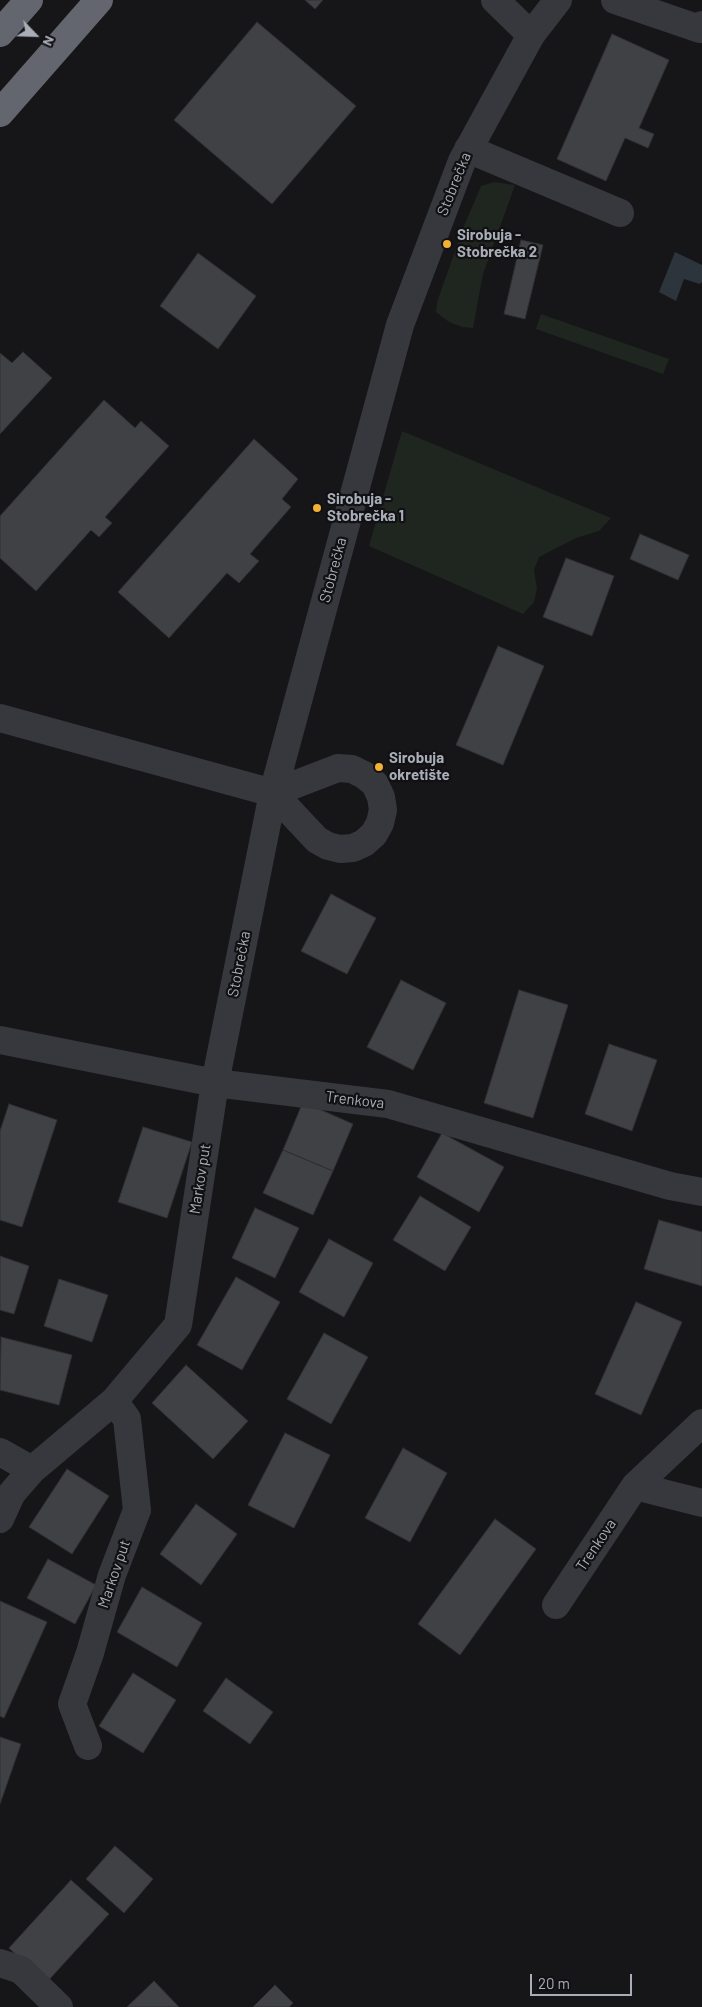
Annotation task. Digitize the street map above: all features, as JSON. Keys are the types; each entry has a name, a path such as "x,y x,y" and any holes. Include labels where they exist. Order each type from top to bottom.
{"highway":[{"path":"0,16 6,0"},
{"path":"0,33 29,0"},
{"path":"0,113 99,0"}],"street":[{"path":"495,0 531,35"},
{"name":"Stobrečka","path":"215,1083 273,793 400,325 462,161 531,35 558,0"},
{"path":"615,0 700,29 702,25"},
{"path":"468,149 620,213"},
{"path":"0,718 273,793"},
{"name":"Trenkova","path":"0,1040 215,1083 388,1104 670,1186 702,1192"},
{"name":"Markov put","path":"0,1519 12,1493 32,1470 114,1401 178,1325 215,1083"},
{"name":"Markov put","path":"88,1746 72,1704 90,1653 112,1575 137,1510 127,1419 114,1401"},
{"name":"Trenkova","path":"556,1605 635,1486 702,1423"},
{"path":"0,1452 32,1470"},
{"path":"635,1486 702,1503"},
{"path":"0,1963 21,1970 59,2007"}],"shaded area":[{"path":"494,182 515,185 483,274 473,328 462,327 449,322 436,312 437,302 464,226 481,186"},
{"path":"675,252 702,265 702,282 700,284 684,279 676,301 659,292"},
{"path":"541,314 669,359 663,374 536,329"},
{"path":"402,431 611,518 599,531 576,538 539,557 534,570 537,589 534,602 523,614 369,546"}],"building":[{"path":"305,0 323,0 315,9"},
{"path":"257,22 356,106 272,204 174,120"},
{"path":"612,34 669,60 639,128 654,134 648,148 625,138 606,181 557,159"},
{"path":"521,240 543,245 525,319 504,314"},
{"path":"198,253 256,296 218,349 160,306"},
{"path":"23,352 52,378 0,434 0,353 12,363"},
{"path":"104,400 135,428 141,421 169,446 105,517 112,523 99,537 91,530 36,591 0,558 0,516"},
{"path":"254,439 298,479 282,499 291,507 250,554 259,561 239,583 227,573 169,638 118,592"},
{"path":"640,534 689,555 678,580 630,559"},
{"path":"566,558 614,576 592,636 543,617"},
{"path":"498,646 544,666 503,765 456,745"},
{"path":"331,894 376,918 347,974 301,951"},
{"path":"401,980 446,1003 413,1070 367,1047"},
{"path":"519,990 568,1005 533,1118 484,1103"},
{"path":"609,1044 657,1060 632,1131 585,1114"},
{"path":"303,1102 353,1124 333,1171 283,1150"},
{"path":"9,1104 57,1120 22,1227 0,1220 0,1131"},
{"path":"143,1127 192,1142 167,1218 118,1202"},
{"path":"442,1133 504,1167 479,1212 417,1177"},
{"path":"283,1150 333,1171 313,1215 263,1193"},
{"path":"420,1196 471,1227 445,1271 393,1240"},
{"path":"255,1208 299,1228 275,1278 232,1258"},
{"path":"659,1220 702,1232 702,1286 644,1269"},
{"path":"329,1239 373,1263 344,1317 299,1292"},
{"path":"0,1256 29,1266 14,1314 0,1310"},
{"path":"236,1277 280,1302 242,1370 197,1345"},
{"path":"59,1279 108,1295 92,1342 44,1326"},
{"path":"636,1302 682,1322 641,1415 595,1394"},
{"path":"324,1333 368,1357 331,1424 287,1399"},
{"path":"1,1337 72,1355 59,1405 0,1390"},
{"path":"186,1365 248,1421 213,1459 152,1403"},
{"path":"285,1433 330,1455 294,1528 248,1505"},
{"path":"403,1448 447,1473 410,1542 365,1518"},
{"path":"67,1469 109,1496 72,1554 29,1527"},
{"path":"196,1504 237,1534 201,1585 160,1554"},
{"path":"495,1519 536,1549 460,1655 418,1624"},
{"path":"48,1559 96,1585 75,1624 27,1598"},
{"path":"142,1587 202,1623 177,1667 117,1632"},
{"path":"0,1601 47,1622 4,1718 0,1716"},
{"path":"133,1673 176,1700 143,1753 99,1726"},
{"path":"226,1678 273,1712 250,1744 203,1711"},
{"path":"0,1737 21,1744 0,1804"},
{"path":"115,1846 153,1879 124,1913 86,1879"},
{"path":"71,1880 109,1914 46,1983 9,1948"},
{"path":"154,1981 179,2007 127,2007"},
{"path":"275,1985 293,2003 289,2007 253,2007"}],"place":[{"name":"Sirobuja - Stobrečka 2","path":"447,244"},
{"name":"Sirobuja - Stobrečka 1","path":"317,508"},
{"name":"Sirobuja okretište","path":"379,767"}]}
